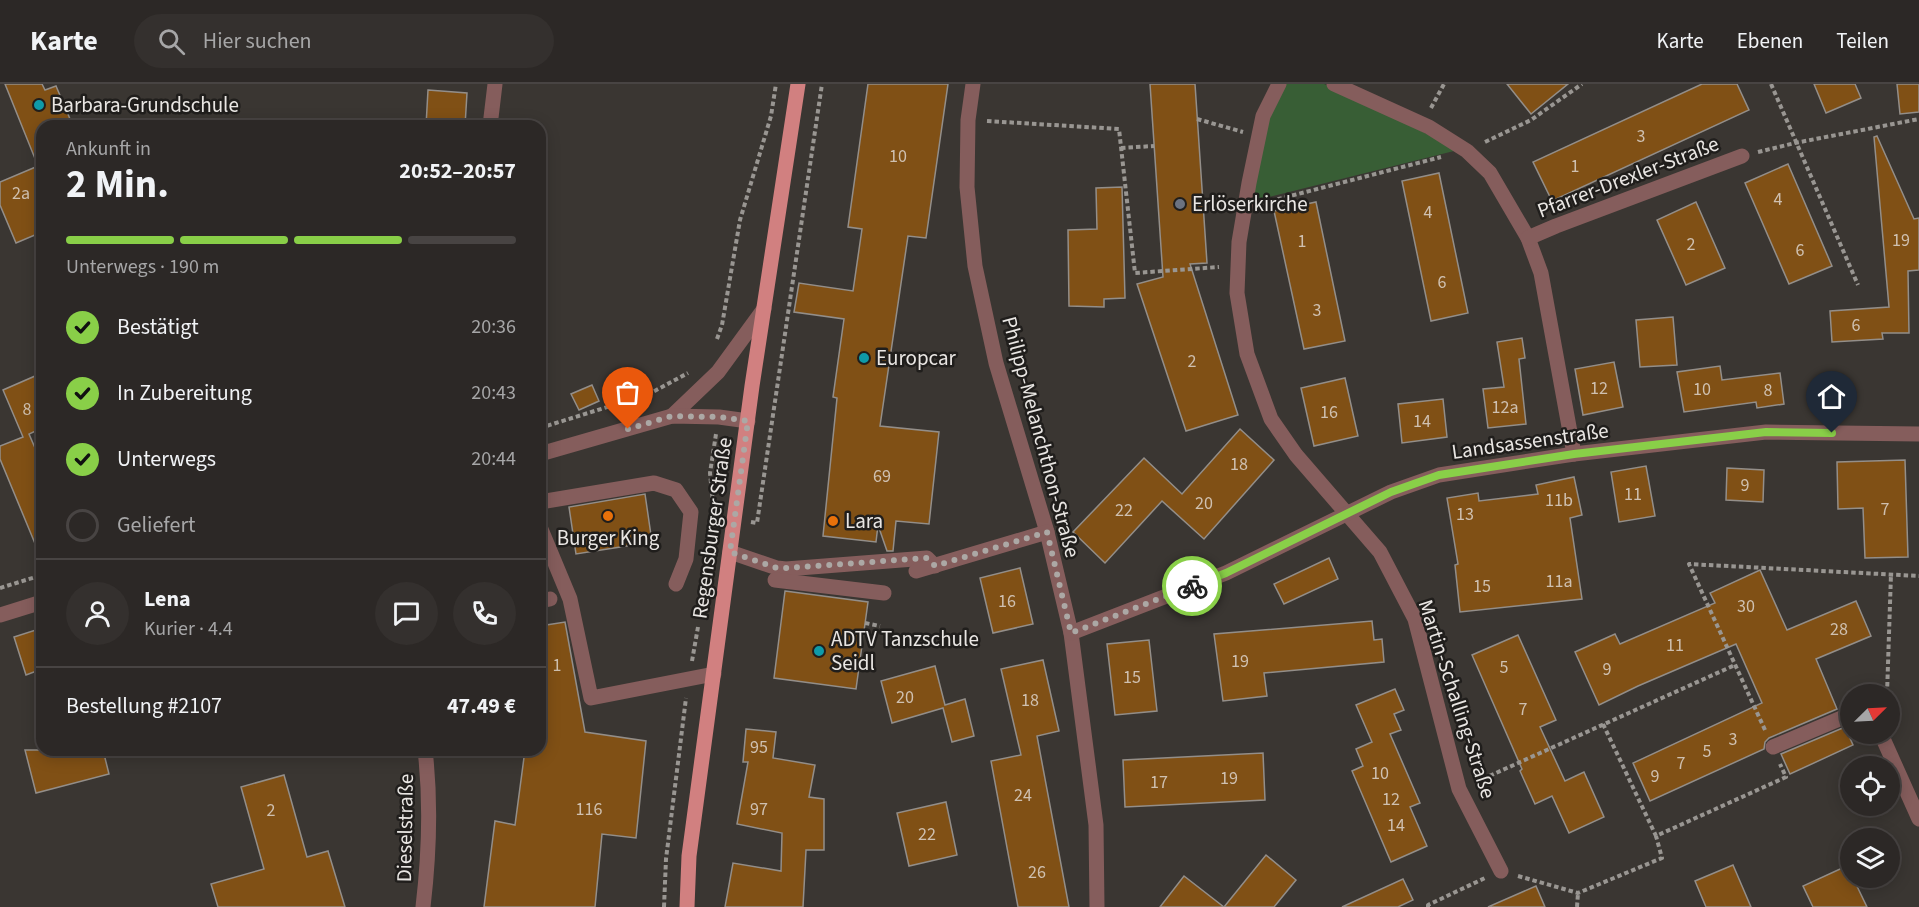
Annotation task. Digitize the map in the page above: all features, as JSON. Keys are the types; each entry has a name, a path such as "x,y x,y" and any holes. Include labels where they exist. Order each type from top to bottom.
{"main road":[{"name":"Regensburger Straße","path":"687,907 689,856 730,552 798,84"}],"street":[{"path":"491,120 495,84"},
{"name":"Philipp-Melanchthon-Straße","path":"973,84 968,120 967,187 975,266 996,363 1047,532 1071,633 1096,825 1096,907"},
{"name":"Martin-Schalling-Straße","path":"1279,84 1263,116 1239,242 1237,293 1247,354 1271,418 1296,455 1380,552 1415,619 1460,789 1501,871"},
{"path":"1334,84 1422,124 1467,151 1490,173 1528,238 1540,273 1574,454"},
{"name":"Pfarrer-Drexler-Straße","path":"1528,238 1742,156"},
{"path":"672,416 718,372 764,309"},
{"path":"546,452 672,416 719,417 748,421"},
{"name":"Landsassenstraße","path":"1071,633 1226,573 1391,492 1439,475 1574,454 1766,432 1919,434"},
{"path":"546,501 654,483 676,490 691,512 686,559 676,584"},
{"path":"916,572 1047,532"},
{"path":"546,541 570,599 591,698 714,674"},
{"path":"730,552 777,568 927,558 935,566"},
{"path":"775,580 884,593"},
{"path":"0,615 36,604"},
{"path":"1773,747 1840,719"},
{"path":"1885,744 1919,819"},
{"name":"Dieselstraße","path":"423,907 429,779 426,756"}],"path":[{"path":"715,344 722,325 740,220 771,116 776,84"},
{"path":"757,523 822,84"},
{"path":"1422,124 1444,84"},
{"path":"1244,207 1467,151 1531,120 1582,84"},
{"path":"1771,84 1858,285"},
{"path":"1197,119 1258,137"},
{"path":"1742,156 1795,143 1919,119"},
{"path":"1009,122 1119,129 1135,273 1238,266"},
{"path":"1121,148 1154,146"},
{"path":"546,426 649,394 707,362 718,372"},
{"path":"1656,836 1786,777 1689,564 1919,576"},
{"path":"1887,684 1891,574"},
{"path":"0,588 36,577"},
{"path":"865,623 880,626"},
{"path":"1460,789 1735,665"},
{"path":"1428,907 1501,871 1578,893 1662,858 1656,836 1603,724"},
{"path":"1576,907 1578,893"}],"green space":[{"path":"1283,84 1324,84 1355,97 1458,150 1249,202 1267,115"}],"building":[{"path":"5,84 42,84 45,90 56,86 70,120 36,120 36,161"},
{"path":"868,84 948,84 926,238 908,236 880,426 939,432 929,524 896,521 893,551 887,551 878,525 876,542 823,536 837,398 833,397 844,319 794,312 799,283 853,291 862,229 848,227"},
{"path":"1150,84 1195,84 1207,263 1190,264 1238,415 1186,431 1137,284 1163,277"},
{"path":"1507,84 1568,84 1531,114"},
{"path":"1702,84 1737,84 1749,110 1552,201 1533,162"},
{"path":"1814,84 1855,84 1861,98 1826,113"},
{"path":"1897,84 1919,84 1919,112 1900,114"},
{"path":"428,90 467,93 465,120 426,120"},
{"path":"1877,136 1914,219 1919,218 1919,270 1908,271 1909,333 1882,333 1883,339 1832,342 1830,311 1889,307 1874,137"},
{"path":"1788,164 1832,266 1789,284 1745,183"},
{"path":"36,167 36,235 16,243 0,205 0,182"},
{"path":"1439,173 1468,313 1431,321 1402,181"},
{"path":"1122,187 1125,298 1104,299 1104,307 1069,306 1068,230 1097,229 1096,188"},
{"path":"1316,202 1345,341 1304,349 1274,211"},
{"path":"1696,202 1725,268 1686,285 1657,220"},
{"path":"1673,317 1677,365 1640,367 1636,320"},
{"path":"1522,338 1525,358 1519,359 1526,424 1488,428 1483,389 1504,387 1497,342"},
{"path":"1614,362 1623,407 1583,415 1575,369"},
{"path":"1720,366 1722,380 1780,373 1784,404 1757,408 1756,402 1684,412 1677,372"},
{"path":"36,376 36,431 29,434 36,450 36,546 0,459 0,446 23,437 3,390"},
{"path":"1345,378 1358,436 1314,446 1301,388"},
{"path":"592,385 599,401 579,410 571,394"},
{"path":"1443,399 1447,437 1402,443 1398,404"},
{"path":"1240,429 1274,460 1204,539 1162,501 1105,563 1073,532 1144,458 1182,494"},
{"path":"1905,460 1908,557 1865,558 1863,508 1838,509 1837,462"},
{"path":"1646,466 1655,516 1619,522 1611,472"},
{"path":"1727,468 1764,470 1763,502 1726,500"},
{"path":"1574,477 1582,515 1570,518 1582,599 1460,612 1455,565 1458,564 1447,498 1478,493 1479,501 1538,494 1536,485"},
{"path":"645,494 652,542 576,554 569,507"},
{"path":"1329,558 1338,579 1284,604 1274,584"},
{"path":"1020,568 1033,624 993,633 980,578"},
{"path":"1760,570 1787,630 1856,601 1871,636 1816,659 1837,709 1769,738 1765,742 1764,749 1650,801 1633,763 1762,703 1736,644 1599,705 1575,652 1615,634 1620,644 1715,603 1710,593"},
{"name":"ADTV Tanzschule Seidl","path":"785,591 868,602 856,689 774,678"},
{"path":"1372,621 1374,640 1382,639 1384,662 1264,673 1267,696 1223,701 1214,634"},
{"path":"565,622 585,732 646,741 636,838 602,834 595,907 484,907 495,821 515,825 524,756 546,756 546,625"},
{"path":"36,630 36,671 26,675 14,637"},
{"path":"1518,635 1556,720 1540,727 1565,781 1584,772 1604,817 1569,833 1552,796 1535,804 1472,655"},
{"path":"1149,640 1157,711 1115,715 1107,644"},
{"path":"1043,660 1059,731 1037,736 1069,907 1018,907 991,761 1021,755 1001,669"},
{"path":"935,666 945,705 965,699 974,736 952,742 943,708 892,723 881,681"},
{"path":"1395,689 1404,710 1394,714 1401,730 1390,734 1420,803 1410,807 1427,846 1391,862 1352,771 1363,766 1356,749 1372,742 1356,705"},
{"path":"746,729 776,732 773,758 815,765 809,797 824,799 824,850 806,850 803,907 725,907 733,863 781,871 782,833 737,824 748,762 743,762"},
{"path":"1840,729 1840,744 1853,745 1790,774 1781,754"},
{"path":"25,750 36,750 36,756 104,756 109,774 36,793"},
{"path":"1263,753 1265,800 1125,807 1123,760"},
{"path":"284,775 307,857 328,851 345,907 218,907 211,884 264,869 241,787"},
{"path":"946,802 957,855 909,866 897,813"},
{"path":"1266,855 1296,880 1274,907 1224,907"},
{"path":"1733,865 1751,907 1706,907 1695,881"},
{"path":"1840,869 1840,888 1858,888 1867,907 1813,907 1803,886"},
{"path":"1184,876 1224,907 1160,907"},
{"path":"1403,879 1413,900 1398,907 1342,907"},
{"path":"1536,886 1545,907 1488,907"}],"way so far":[{"path":"628,429 672,416 719,417 748,421 730,552 777,568 927,558 935,566 1047,532 1071,633 1192,586"}],"place":[{"name":"Barbara-Grundschule","path":"39,105"},
{"name":"Erlöserkirche","path":"1180,204"},
{"name":"Europcar","path":"864,358"},
{"name":"Burger King","path":"608,516"},
{"name":"Lara","path":"833,521"},
{"name":"ADTV Tanzschule Seidl","path":"819,651"}],"route":[{"path":"1192,586 1226,573 1391,492 1439,475 1574,454 1766,432 1832,433"}]}
